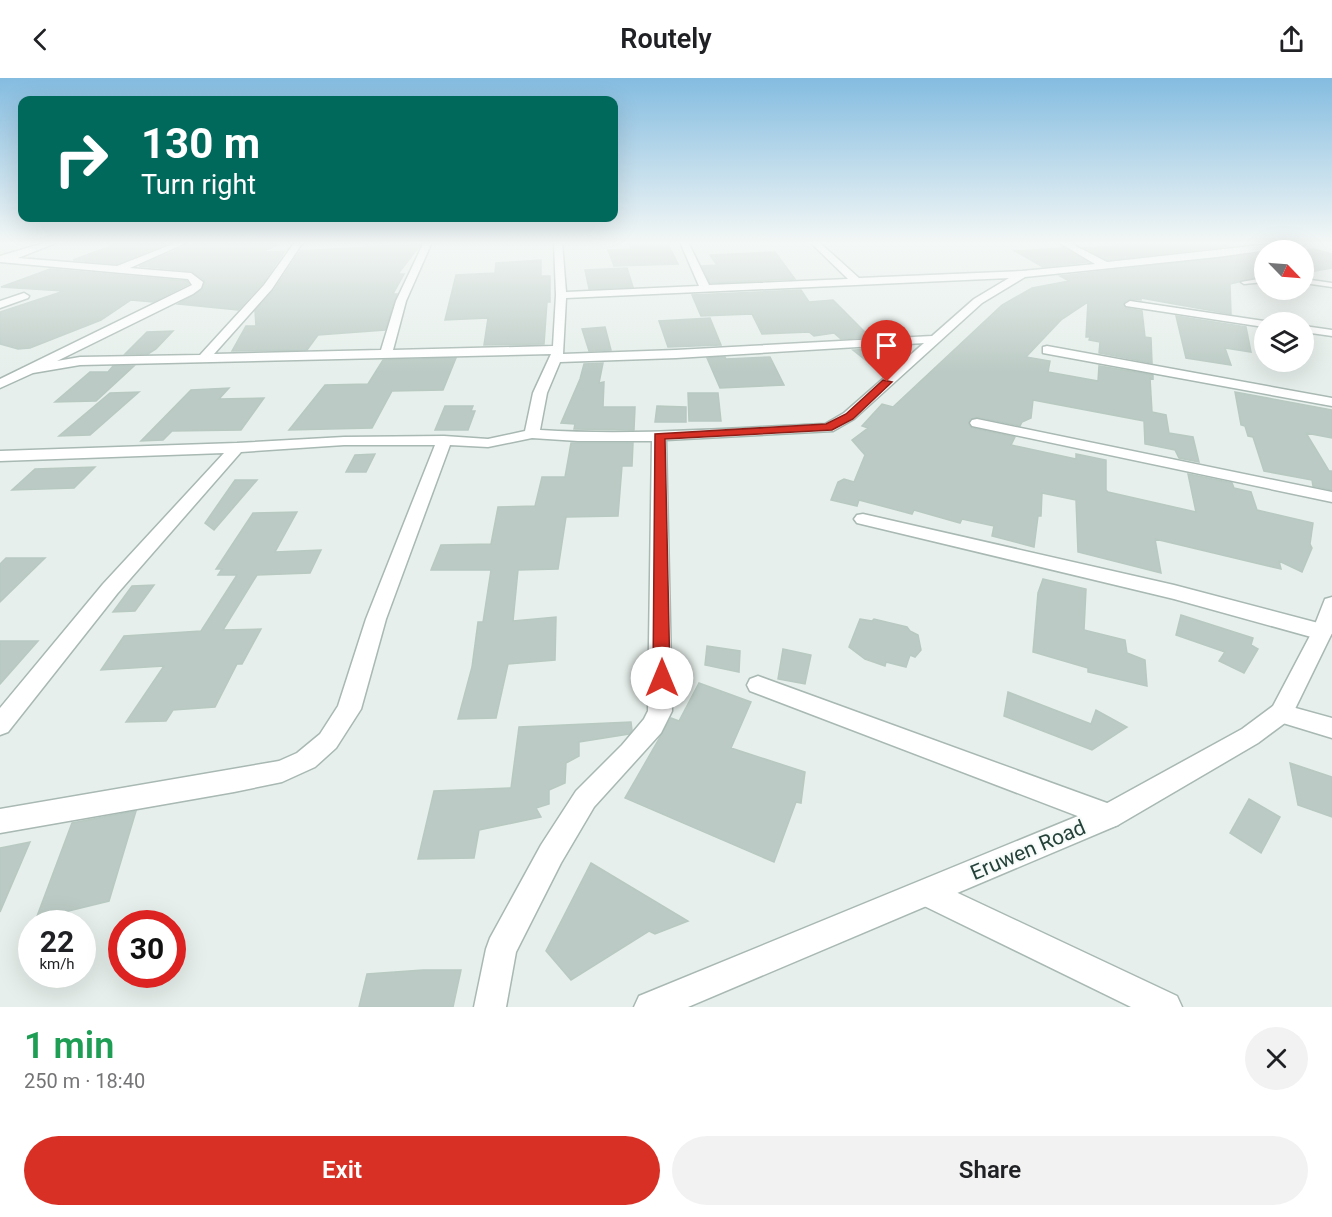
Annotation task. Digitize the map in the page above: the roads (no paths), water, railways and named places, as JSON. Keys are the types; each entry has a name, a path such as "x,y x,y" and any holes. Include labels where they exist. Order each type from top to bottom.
{"street":[{"path":"0,384 33,369 79,354 197,285"},
{"path":"202,359 268,285"},
{"path":"386,355 401,301 408,285"},
{"path":"532,434 540,393 558,354 560,285"},
{"path":"561,295 740,285"},
{"path":"0,456 237,448 344,441 444,440 488,443 532,434 578,438 828,428 849,416 978,301 1003,285"},
{"path":"0,305 24,296"},
{"path":"1130,304 1254,323"},
{"path":"1314,330 1332,333"},
{"path":"79,354 202,359 386,355 676,354 934,339"},
{"path":"1047,350 1332,402"},
{"path":"977,423 1332,497"},
{"path":"490,1007 501,950 551,854 585,799 631,752 653,726 660,711 659,436"},
{"path":"0,821 234,782 282,771 306,760 327,741 349,709 376,619 444,440"},
{"path":"0,725 110,589 237,448"},
{"path":"862,519 1174,592 1322,632"},
{"name":"Eruwen Road","path":"650,1007 1109,816 1250,736 1281,713 1322,632 1332,604"},
{"path":"758,685 1109,816"},
{"path":"1281,713 1332,728"},
{"path":"928,893 1167,1007"}]}
